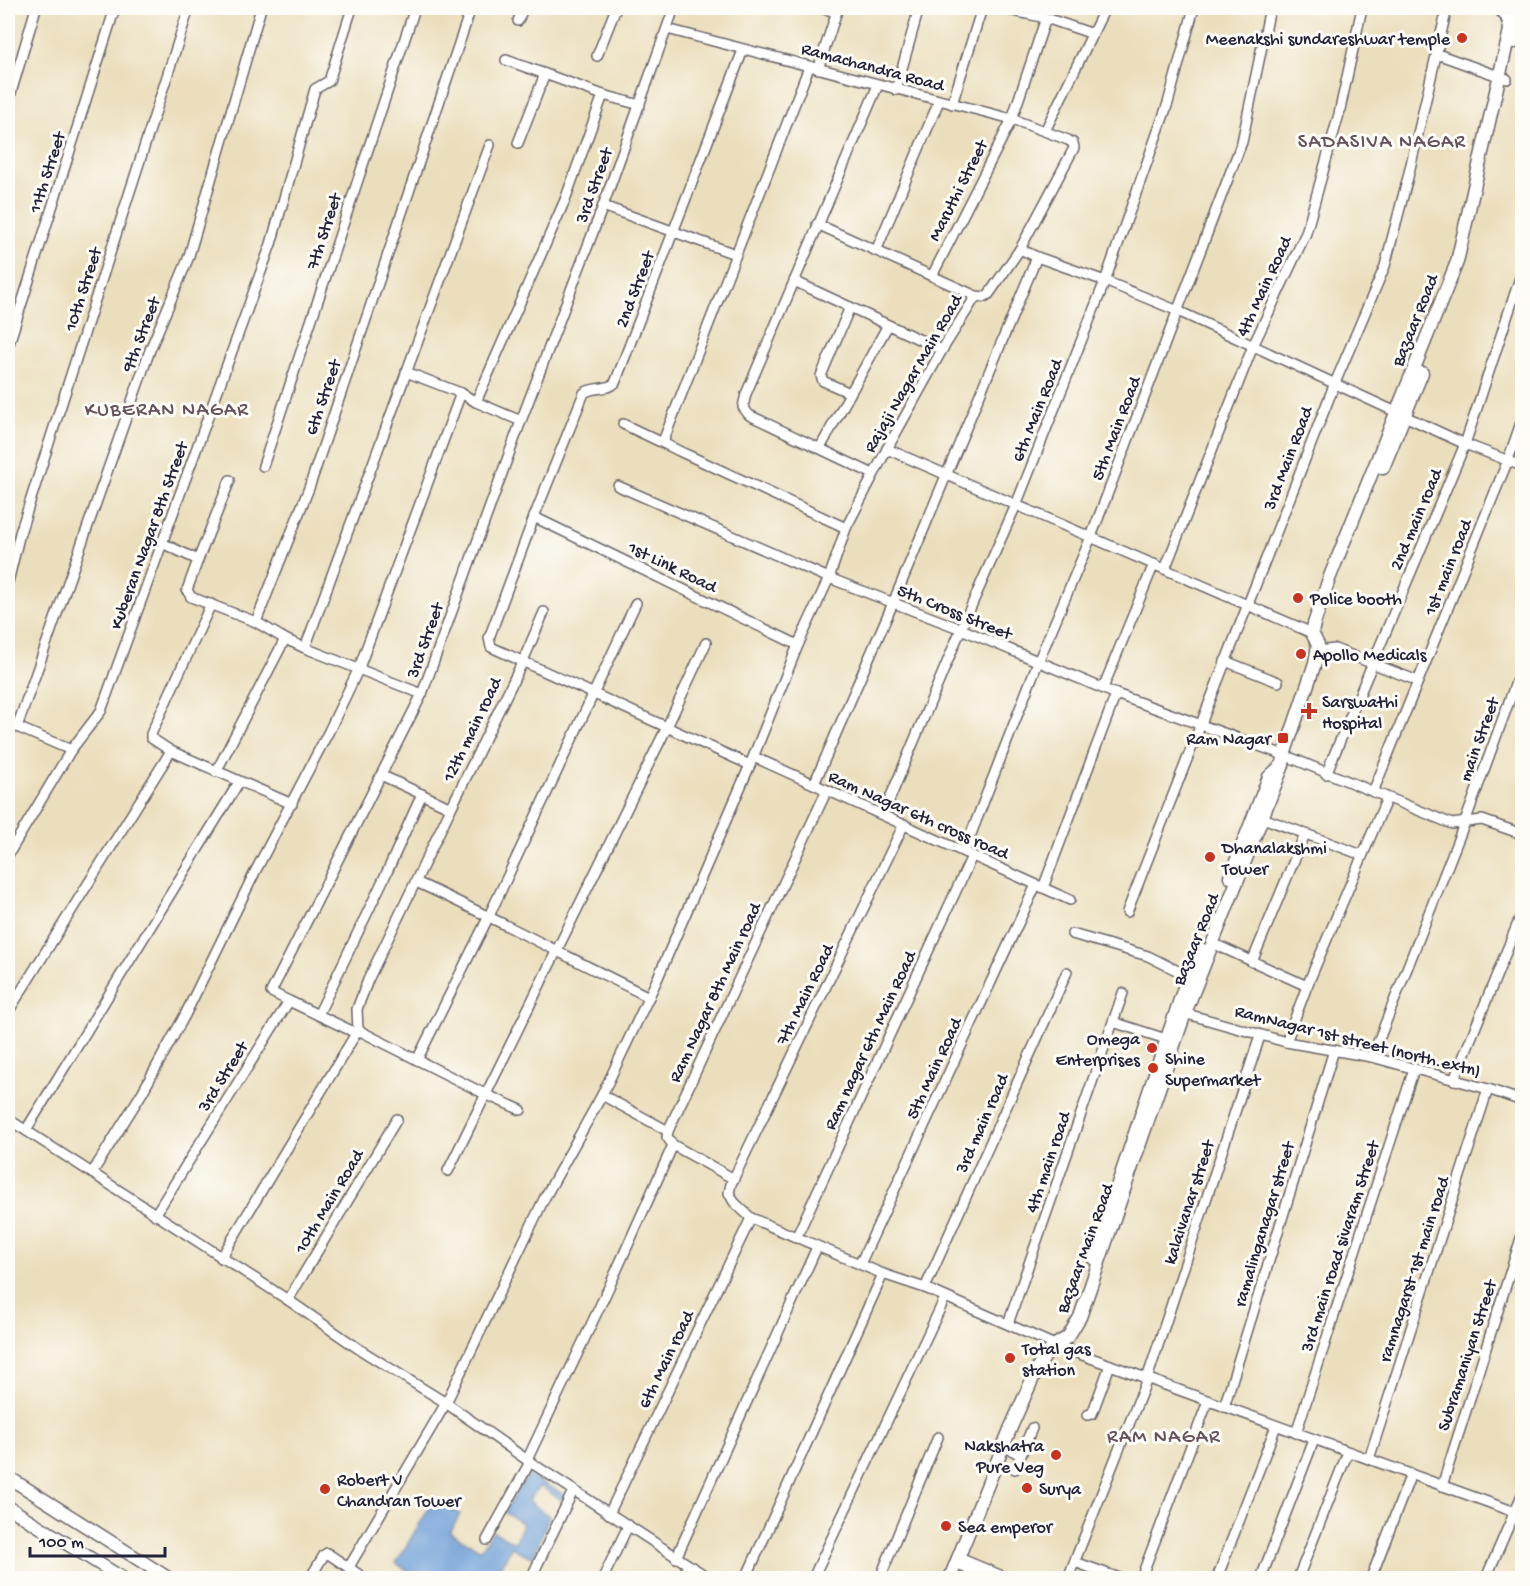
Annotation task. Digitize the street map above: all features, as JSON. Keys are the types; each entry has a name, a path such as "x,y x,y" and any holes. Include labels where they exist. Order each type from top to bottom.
{"main road":[{"name":"Bazaar Road","path":"1497,8 1502,9 1509,21 1510,30 1503,78"},
{"name":"Bazaar Road","path":"1180,1012 1212,943 1263,818 1310,680 1319,624 1401,415 1457,262 1503,78 1521,16 1509,8"},
{"path":"1059,1343 1062,1332 1079,1301 1166,1039 1180,1012 1188,976 1201,951 1269,777 1283,760"},
{"name":"Bazaar Main Road","path":"955,1567 1003,1446 1036,1371 1045,1356 1068,1337 1086,1302 1180,1012"},
{"path":"8,1477 168,1578"},
{"path":"8,1507 122,1578"}],"street":[{"path":"8,103 36,8"},
{"name":"11th Street","path":"8,347 115,8"},
{"name":"10th Street","path":"8,582 24,523 189,8"},
{"name":"9th Street","path":"17,727 150,350 188,260 261,8"},
{"name":"Kuberan Nagar 8th Street","path":"8,855 70,750 101,711 271,244 315,89 329,81 352,8"},
{"name":"7th Street","path":"263,466 415,8"},
{"name":"6th Street","path":"256,622 309,488 471,8"},
{"path":"518,21 523,8"},
{"path":"597,56 616,8"},
{"name":"3rd Street","path":"155,1215 289,1001 271,992 422,694 674,8"},
{"path":"665,444 664,440 735,254 837,10 821,8"},
{"path":"896,90 918,8"},
{"path":"952,104 982,8"},
{"path":"999,8 1046,18 1093,34"},
{"path":"1045,131 1105,8"},
{"name":"6th Main Road","path":"883,815 1016,505 1105,281 1168,103 1194,8"},
{"name":"5th Main Road","path":"968,854 1038,662 1091,537 1242,142 1270,8"},
{"name":"4th Main Road","path":"1165,569 1253,346 1306,233 1336,125 1362,8"},
{"name":"3rd Main Road","path":"1127,912 1335,383 1385,266 1447,8"},
{"name":"Maruthi Street","path":"932,276 1012,119 1046,18"},
{"name":"Ramachandra Road","path":"667,29 1012,119 1068,140"},
{"name":"2nd Street","path":"534,517 584,393 591,389 612,387 615,383 743,50"},
{"path":"1437,54 1503,78"},
{"path":"506,60 603,95 640,105"},
{"path":"518,143 545,74"},
{"path":"873,474 749,415 743,407 746,394 817,224 878,85"},
{"path":"476,402 565,200 603,95"},
{"path":"876,251 939,101"},
{"name":"Rajaji Nagar Main Road","path":"349,1567 446,1403 544,1198 602,1095 649,997 752,761 798,645 829,578 846,528 873,474 942,350 976,296 984,297 989,294 1020,249 1074,148 1073,143 1068,140"},
{"path":"305,648 490,145"},
{"path":"603,206 735,254"},
{"path":"817,224 976,296"},
{"path":"1020,249 1178,311 1465,444 1522,466"},
{"path":"814,784 1037,257"},
{"name":"2nd main road","path":"1326,774 1465,444 1522,272"},
{"path":"794,281 942,350"},
{"path":"850,307 821,376 823,381 850,393"},
{"path":"820,448 888,325"},
{"path":"405,372 461,393 476,402 521,421"},
{"path":"92,1173 142,1093 185,1015 359,668 461,393"},
{"name":"1st main road","path":"1373,792 1508,460 1522,420"},
{"path":"623,424 846,528"},
{"path":"887,448 1247,605 1315,641 1418,681"},
{"path":"230,480 198,560 187,590 188,594 256,622 305,648 422,694"},
{"name":"5th Cross Street","path":"618,486 829,578 961,629 1116,694 1200,724 1283,760 1326,774 1452,824 1474,819 1482,820 1522,834"},
{"name":"1st Link Road","path":"534,517 798,645"},
{"name":"Ram Nagar 6th cross road","path":"534,517 489,638 491,647 667,727 814,784 1070,900"},
{"path":"162,543 198,560"},
{"path":"1103,688 1154,564"},
{"path":"417,1060 489,915 636,603"},
{"path":"211,604 151,738 171,751 292,804"},
{"name":"12th main road","path":"381,775 451,808 523,661 544,612"},
{"path":"216,772 285,639"},
{"path":"448,1171 667,727 706,643"},
{"path":"1226,661 1278,682"},
{"name":"main Street","path":"1372,1057 1465,822 1522,666"},
{"name":"5th Main Road","path":"860,1264 1040,887 1116,694"},
{"path":"8,723 70,750"},
{"path":"8,1012 171,751"},
{"path":"26,1131 239,782"},
{"name":"Ram Nagar 8th Main road","path":"668,1131 827,790"},
{"path":"318,1015 422,794"},
{"path":"1286,1042 1306,986 1387,798"},
{"path":"221,1257 357,1032 357,1009 368,980 451,808"},
{"path":"1263,818 1362,855"},
{"name":"7th Main Road","path":"734,1179 904,824"},
{"path":"1252,962 1305,834"},
{"name":"Ram nagar 6th Main Road","path":"796,1238 968,854"},
{"path":"416,882 489,915 555,952 649,997"},
{"path":"1454,1080 1522,913"},
{"path":"1072,934 1148,956 1188,976"},
{"path":"1212,943 1306,986"},
{"name":"3rd main road","path":"925,1288 1066,972"},
{"name":"4th main road","path":"1008,1324 1123,993"},
{"path":"289,1001 521,1110"},
{"name":"RamNagar 1st street (north.extn)","path":"1180,1012 1260,1036 1372,1057 1488,1089 1522,1101"},
{"path":"1113,1022 1166,1039"},
{"name":"kalaivanar street","path":"1068,1578 1147,1379 1260,1036"},
{"name":"ramalinganagar street","path":"1224,1407 1334,1050"},
{"name":"3rd main road sivaram Street","path":"1296,1433 1414,1069"},
{"name":"ramnagarst 1st main road","path":"1369,1459 1488,1089"},
{"path":"602,1095 668,1131 668,1139 673,1145 734,1179 730,1196 751,1218 817,1247 883,1274 925,1288 1110,1365 1515,1512"},
{"path":"8,1119 446,1403 573,1491 709,1578"},
{"name":"10th Main Road","path":"288,1300 397,1119"},
{"path":"487,1540 528,1461 673,1145"},
{"name":"6th Main road","path":"609,1514 751,1218"},
{"name":"Subramaniyan Street","path":"1442,1486 1522,1235"},
{"path":"676,1558 817,1247"},
{"path":"746,1578 883,1274"},
{"path":"813,1578 945,1298"},
{"path":"1087,1415 1092,1414 1110,1365"},
{"path":"1141,1578 1209,1401"},
{"path":"1217,1578 1276,1426"},
{"path":"1015,1469 1032,1428"},
{"path":"880,1578 938,1437"},
{"path":"1261,1578 1314,1440"},
{"path":"1003,1446 1021,1455"},
{"path":"1298,1578 1348,1452"},
{"path":"1371,1578 1411,1474"},
{"path":"531,1578 573,1491"},
{"path":"1486,1578 1522,1496"},
{"path":"603,1578 628,1526"},
{"path":"310,1578 325,1554 364,1578"},
{"path":"1075,1562 1119,1578"},
{"path":"682,1578 688,1565"},
{"path":"955,1567 970,1577"},
{"path":"955,1567 989,1578"},
{"path":"955,1567 1007,1578"}],"water":[{"path":"528,1475 563,1494 561,1500 540,1486 529,1499 532,1504 549,1516 533,1558 511,1547 496,1578 418,1578 396,1563 434,1500 460,1514 450,1533 481,1550 493,1531 515,1543 523,1524 504,1512"}],"place":[{"name":"Meenakshi sundareshwar temple","path":"1462,38"},
{"name":"Police booth","path":"1298,598"},
{"name":"Apollo Medicals","path":"1301,654"},
{"name":"Sarswathi Hospital","path":"1309,711"},
{"name":"Ram Nagar","path":"1283,738"},
{"name":"Dhanalakshmi Tower","path":"1210,857"},
{"name":"Omega Enterprises","path":"1152,1048"},
{"name":"Shine Supermarket","path":"1153,1068"},
{"name":"Total gas station","path":"1010,1358"},
{"name":"Nakshatra Pure Veg","path":"1056,1455"},
{"name":"Surya","path":"1027,1488"},
{"name":"Robert V Chandran Tower","path":"325,1489"},
{"name":"Sea emperor","path":"946,1526"}],"district":[{"name":"SADASIVA NAGAR","path":"1382,140"},
{"name":"KUBERAN NAGAR","path":"167,408"},
{"name":"RAM NAGAR","path":"1164,1435"}]}
